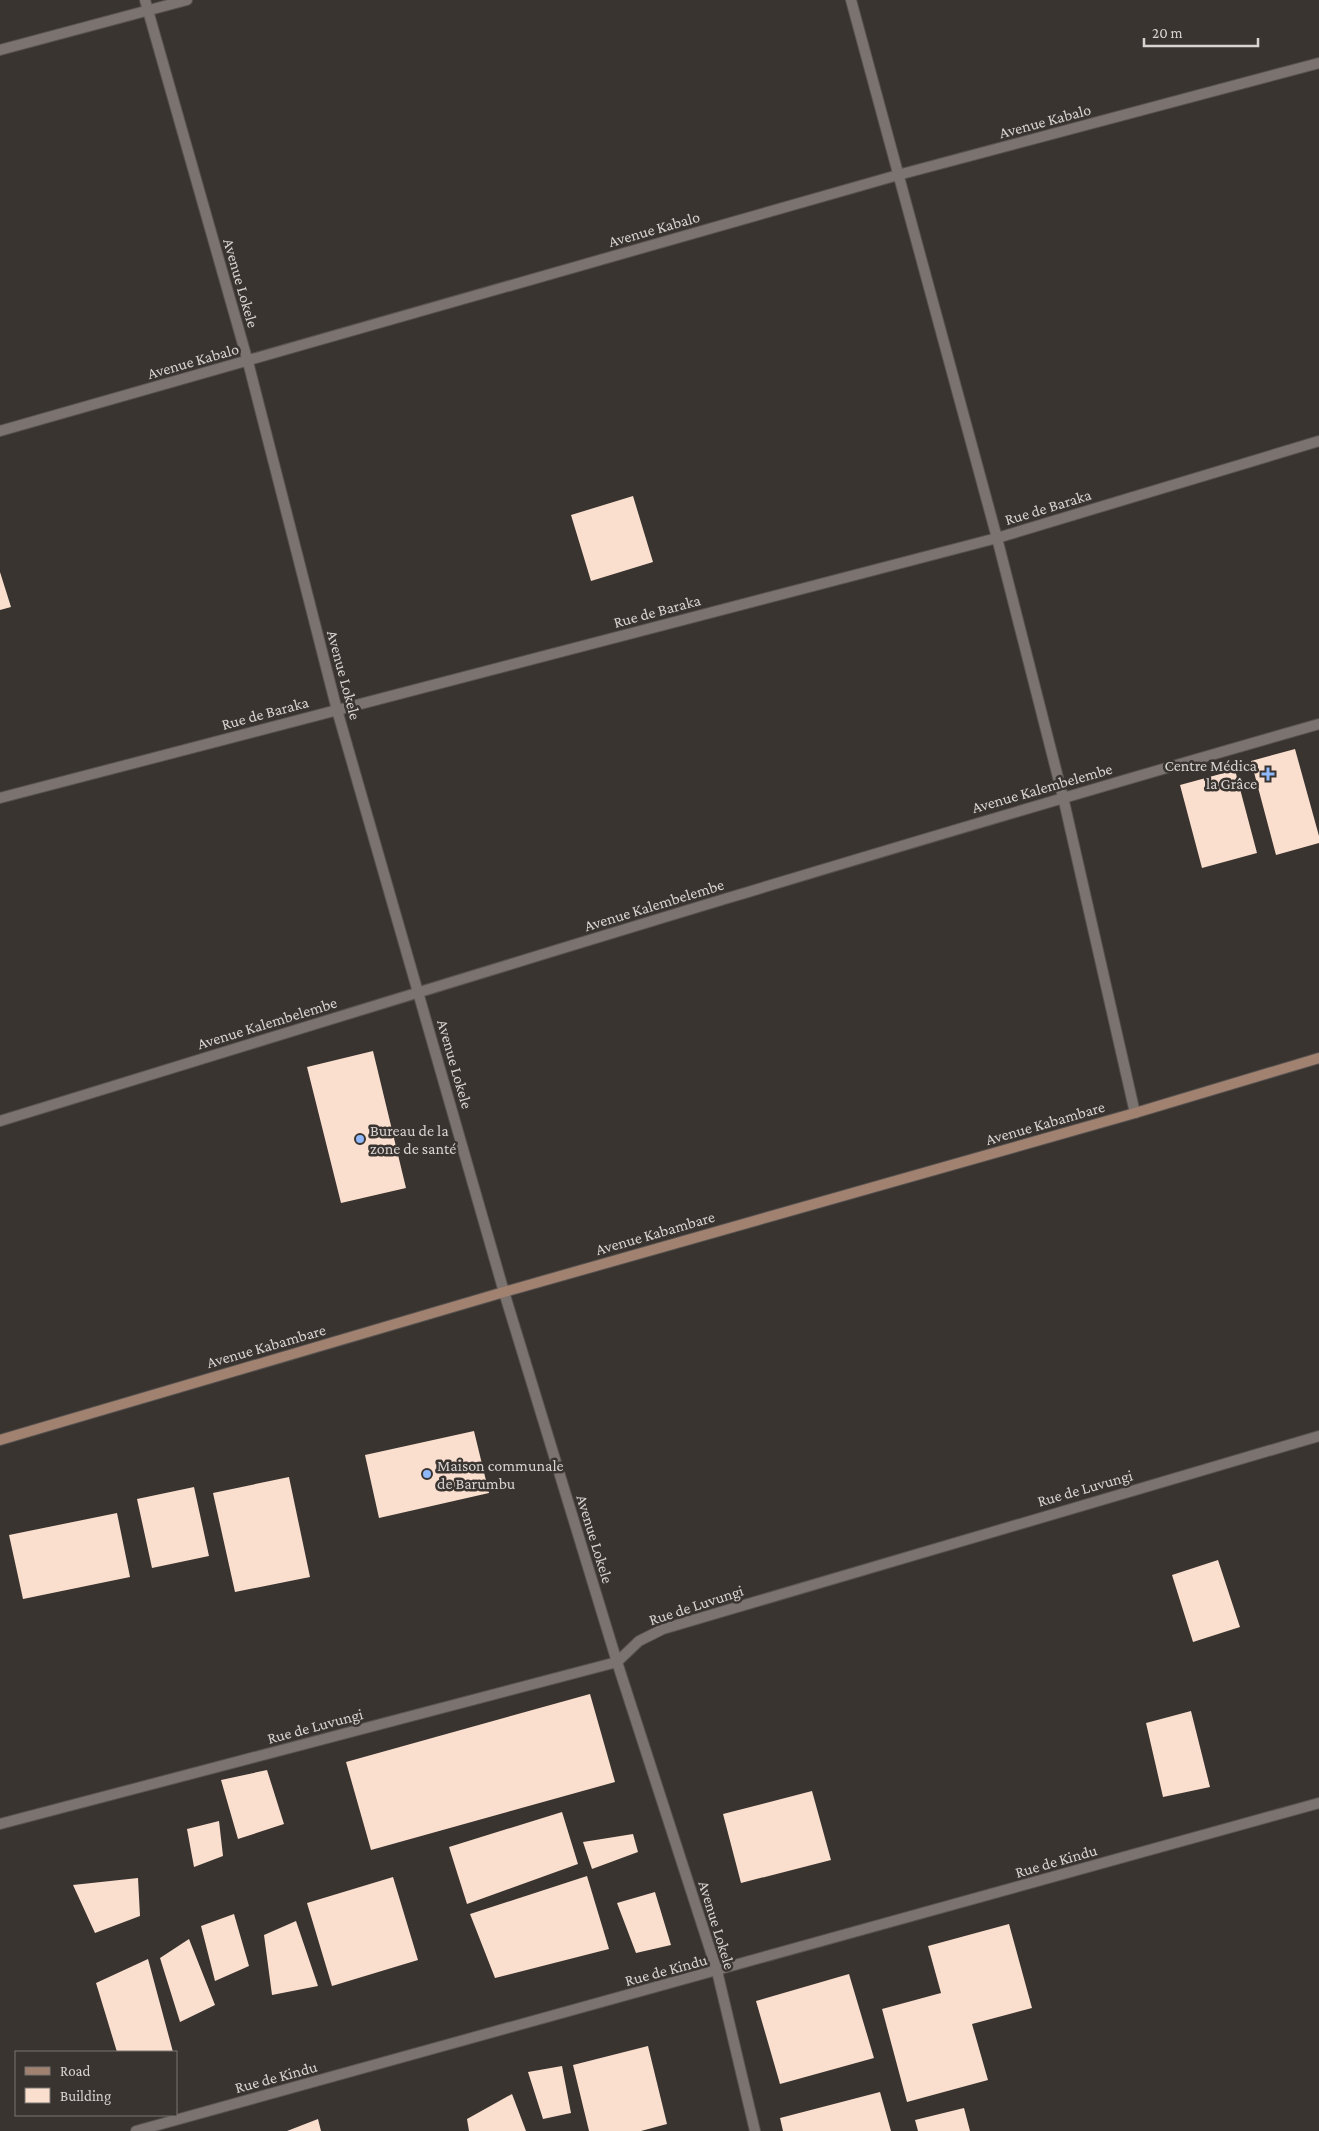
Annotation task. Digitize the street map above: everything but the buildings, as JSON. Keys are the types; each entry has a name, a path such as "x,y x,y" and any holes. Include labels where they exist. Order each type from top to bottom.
{"main road":[{"name":"Avenue Kabambare","path":"0,1440 504,1292 1135,1113 1319,1058"}],"street":[{"path":"0,50 147,5 188,0"},
{"path":"851,0 997,538 1062,797 1135,1113"},
{"name":"Avenue Lokele","path":"147,5 248,362 337,710 504,1292 617,1662 717,1971 756,2131"},
{"name":"Avenue Kabalo","path":"0,431 248,362 898,175 1319,63"},
{"name":"Rue de Baraka","path":"0,798 997,538 1319,441"},
{"name":"Avenue Kalembelembe","path":"0,1121 1062,797 1319,724"},
{"name":"Rue de Luvungi","path":"0,1824 617,1662 639,1641 663,1629 1319,1436"},
{"name":"Rue de Kindu","path":"136,2131 1319,1803"}],"place":[{"name":"Centre Médica la Grâce","path":"1268,774"},
{"name":"Bureau de la zone de santé","path":"360,1139"},
{"name":"Maison communale de Barumbu","path":"427,1474"}]}
